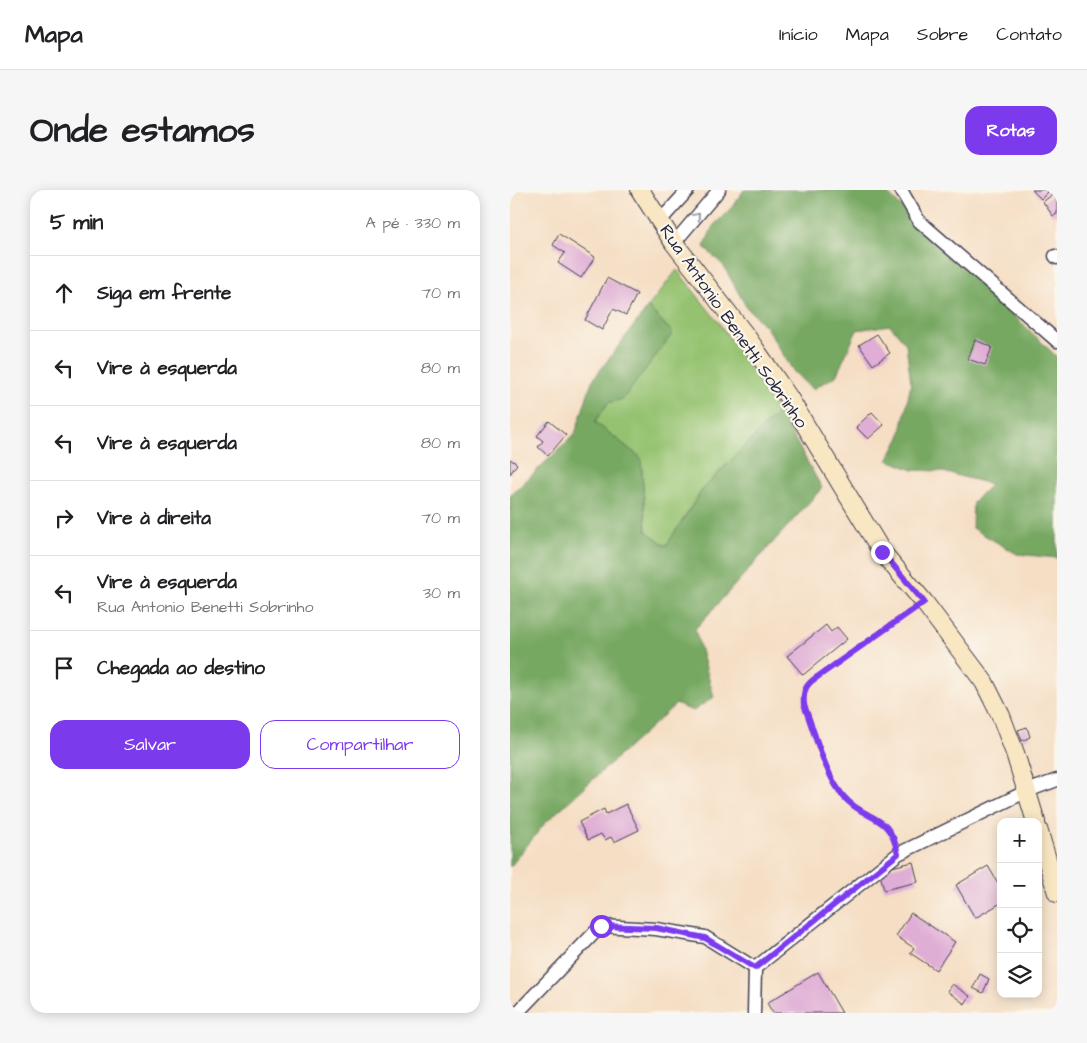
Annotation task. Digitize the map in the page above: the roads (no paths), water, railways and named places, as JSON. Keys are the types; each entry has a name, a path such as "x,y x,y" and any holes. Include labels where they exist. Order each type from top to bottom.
{"main road":[{"name":"Rua Antonio Benetti Sobrinho","path":"640,190 674,243 746,336 789,398 882,552 924,602 984,682 1001,716 1035,818"},
{"path":"1042,842 1057,893"}],"street":[{"path":"660,221 688,190"},
{"path":"674,243 719,190"},
{"path":"901,190 919,221 1057,342"},
{"path":"755,968 898,854 1027,791 1057,780"},
{"path":"517,1013 601,926 656,928 705,938 755,968"},
{"path":"754,1013 755,968"}]}
